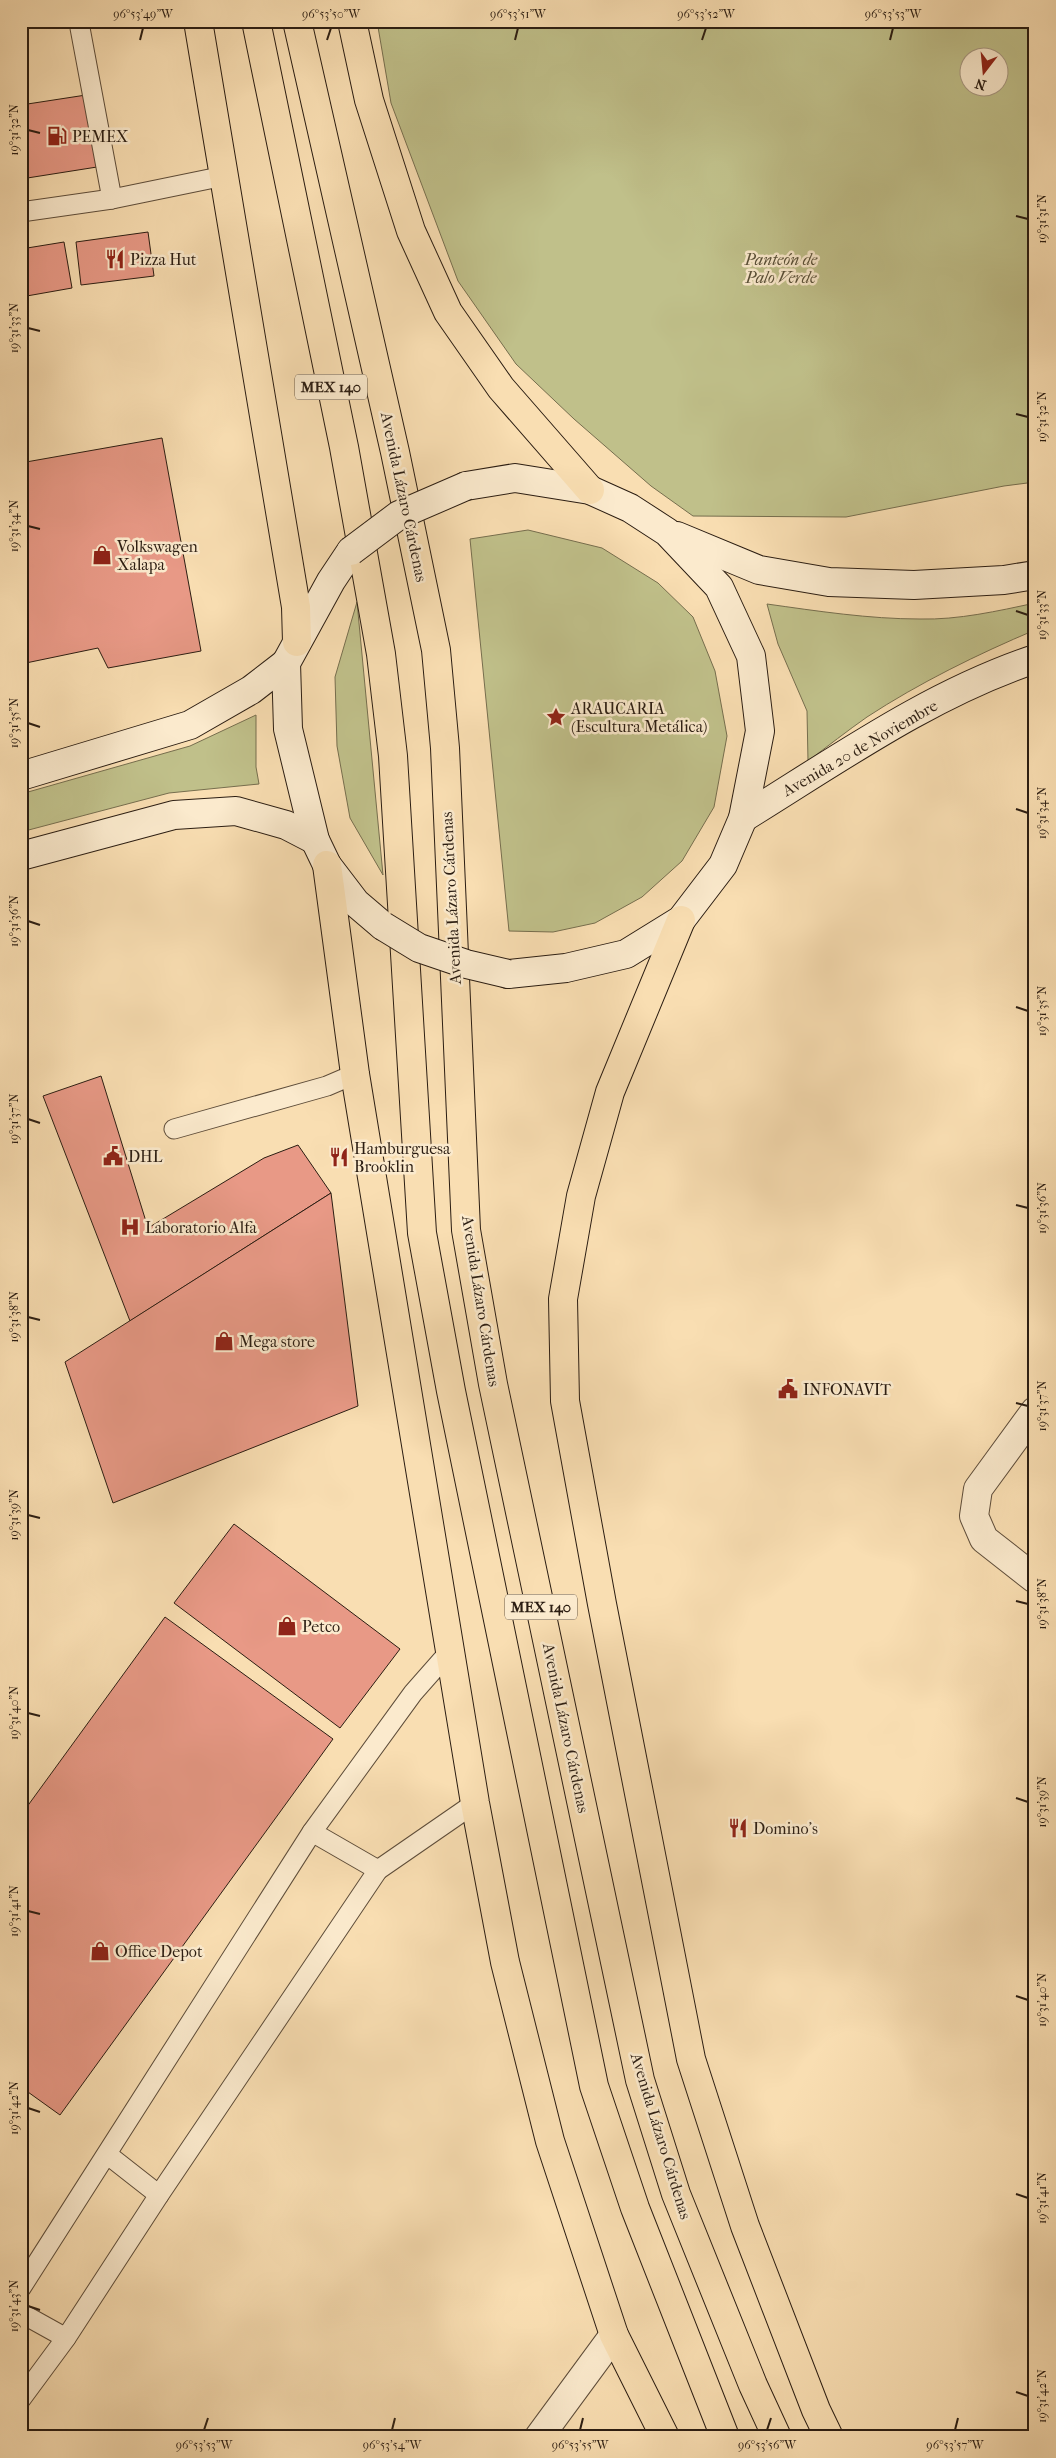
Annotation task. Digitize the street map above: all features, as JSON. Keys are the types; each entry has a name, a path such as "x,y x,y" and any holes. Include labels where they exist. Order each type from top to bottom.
{"highway":[{"path":"198,21 296,607 292,653"},
{"name":"MEX 140","path":"256,21 344,447 380,654 393,756 422,1233 451,1391 594,2086 635,2208 725,2437"},
{"name":"Avenida Lázaro Cárdenas","path":"297,21 395,452 436,650 444,748 466,1230 493,1384 640,2080 676,2194 753,2384 777,2437"},
{"path":"352,21 369,100 411,231 448,312 501,388 590,490"},
{"path":"327,865 355,1074 475,1803 505,1962 550,2141 614,2335 665,2437"},
{"path":"681,920 610,1092 581,1196 563,1299 565,1401 602,1604 691,2059 745,2226 816,2410 829,2437"}],"main road":[{"path":"21,776 190,725 251,690 292,653 331,581 351,551 399,515 466,486 515,478 590,490 630,508 667,532 759,570 829,582 914,585 1004,580 1035,575"},
{"path":"292,653 288,728 315,840 327,865 356,903 384,926 418,948 466,964 508,974 566,968 626,954 681,920 723,865 743,818 760,731 751,656 719,587 667,532"},
{"name":"Avenida 20 de Noviembre","path":"743,818 913,713 1009,668 1035,659"},
{"path":"21,856 174,815 236,811 286,825 315,840"},
{"path":"1035,1411 978,1489 974,1516 984,1539 1035,1579"},
{"path":"539,2437 614,2335"}],"lane":[{"path":"82,21 80,28 112,199"},
{"path":"21,212 112,199 224,176"},
{"path":"174,1129 327,1086 355,1074"},
{"path":"21,2288 108,2155 312,1832 413,1693 450,1651"},
{"path":"21,2399 66,2338 159,2195 378,1870 475,1803"},
{"path":"312,1832 378,1870"},
{"path":"108,2155 159,2195"},
{"path":"21,2313 66,2338"}],"green space":[{"name":"Panteón de Palo Verde","path":"377,21 1035,21 1035,482 1004,486 846,517 693,516 651,486 574,419 516,364 458,281 391,103"},
{"path":"528,530 602,548 658,583 693,617 715,671 727,736 714,807 682,861 642,897 595,923 553,932 509,931 470,539"},
{"path":"357,602 383,875 350,818 337,746 335,677"},
{"path":"1035,603 1035,630 971,659 907,692 867,717 808,761 807,711 778,644 767,604 862,616 934,619 992,612"},
{"path":"256,715 256,767 259,784 169,793 21,832 21,794 190,746"}],"building":[{"name":"PEMEX","path":"86,95 97,167 21,179 21,105"},
{"name":"Pizza Hut","path":"148,232 154,276 81,285 76,242"},
{"path":"64,242 72,288 21,297 21,249"},
{"name":"Volkswagen Xalapa","path":"21,434 26,462 162,438 201,651 108,668 98,648 21,664"},
{"path":"101,1076 148,1228 264,1158 298,1145 331,1193 130,1321 43,1096"},
{"name":"Mega store","path":"331,1193 358,1406 113,1503 65,1362"},
{"name":"Petco","path":"234,1524 400,1649 340,1728 174,1603"},
{"name":"Office Depot","path":"165,1617 333,1739 60,2115 21,2087 21,1815"}],"place":[{"name":"PEMEX","path":"57,136"},
{"name":"Pizza Hut","path":"115,259"},
{"name":"Volkswagen Xalapa","path":"102,555"},
{"name":"ARAUCARIA (Escultura Metálica)","path":"556,717"},
{"name":"DHL","path":"113,1156"},
{"name":"Hamburguesa Brooklin","path":"339,1157"},
{"name":"Laboratorio Alfa","path":"130,1227"},
{"name":"Mega store","path":"224,1341"},
{"name":"INFONAVIT","path":"788,1389"},
{"name":"Petco","path":"287,1626"},
{"name":"Domino's","path":"738,1828"},
{"name":"Office Depot","path":"100,1951"}]}
